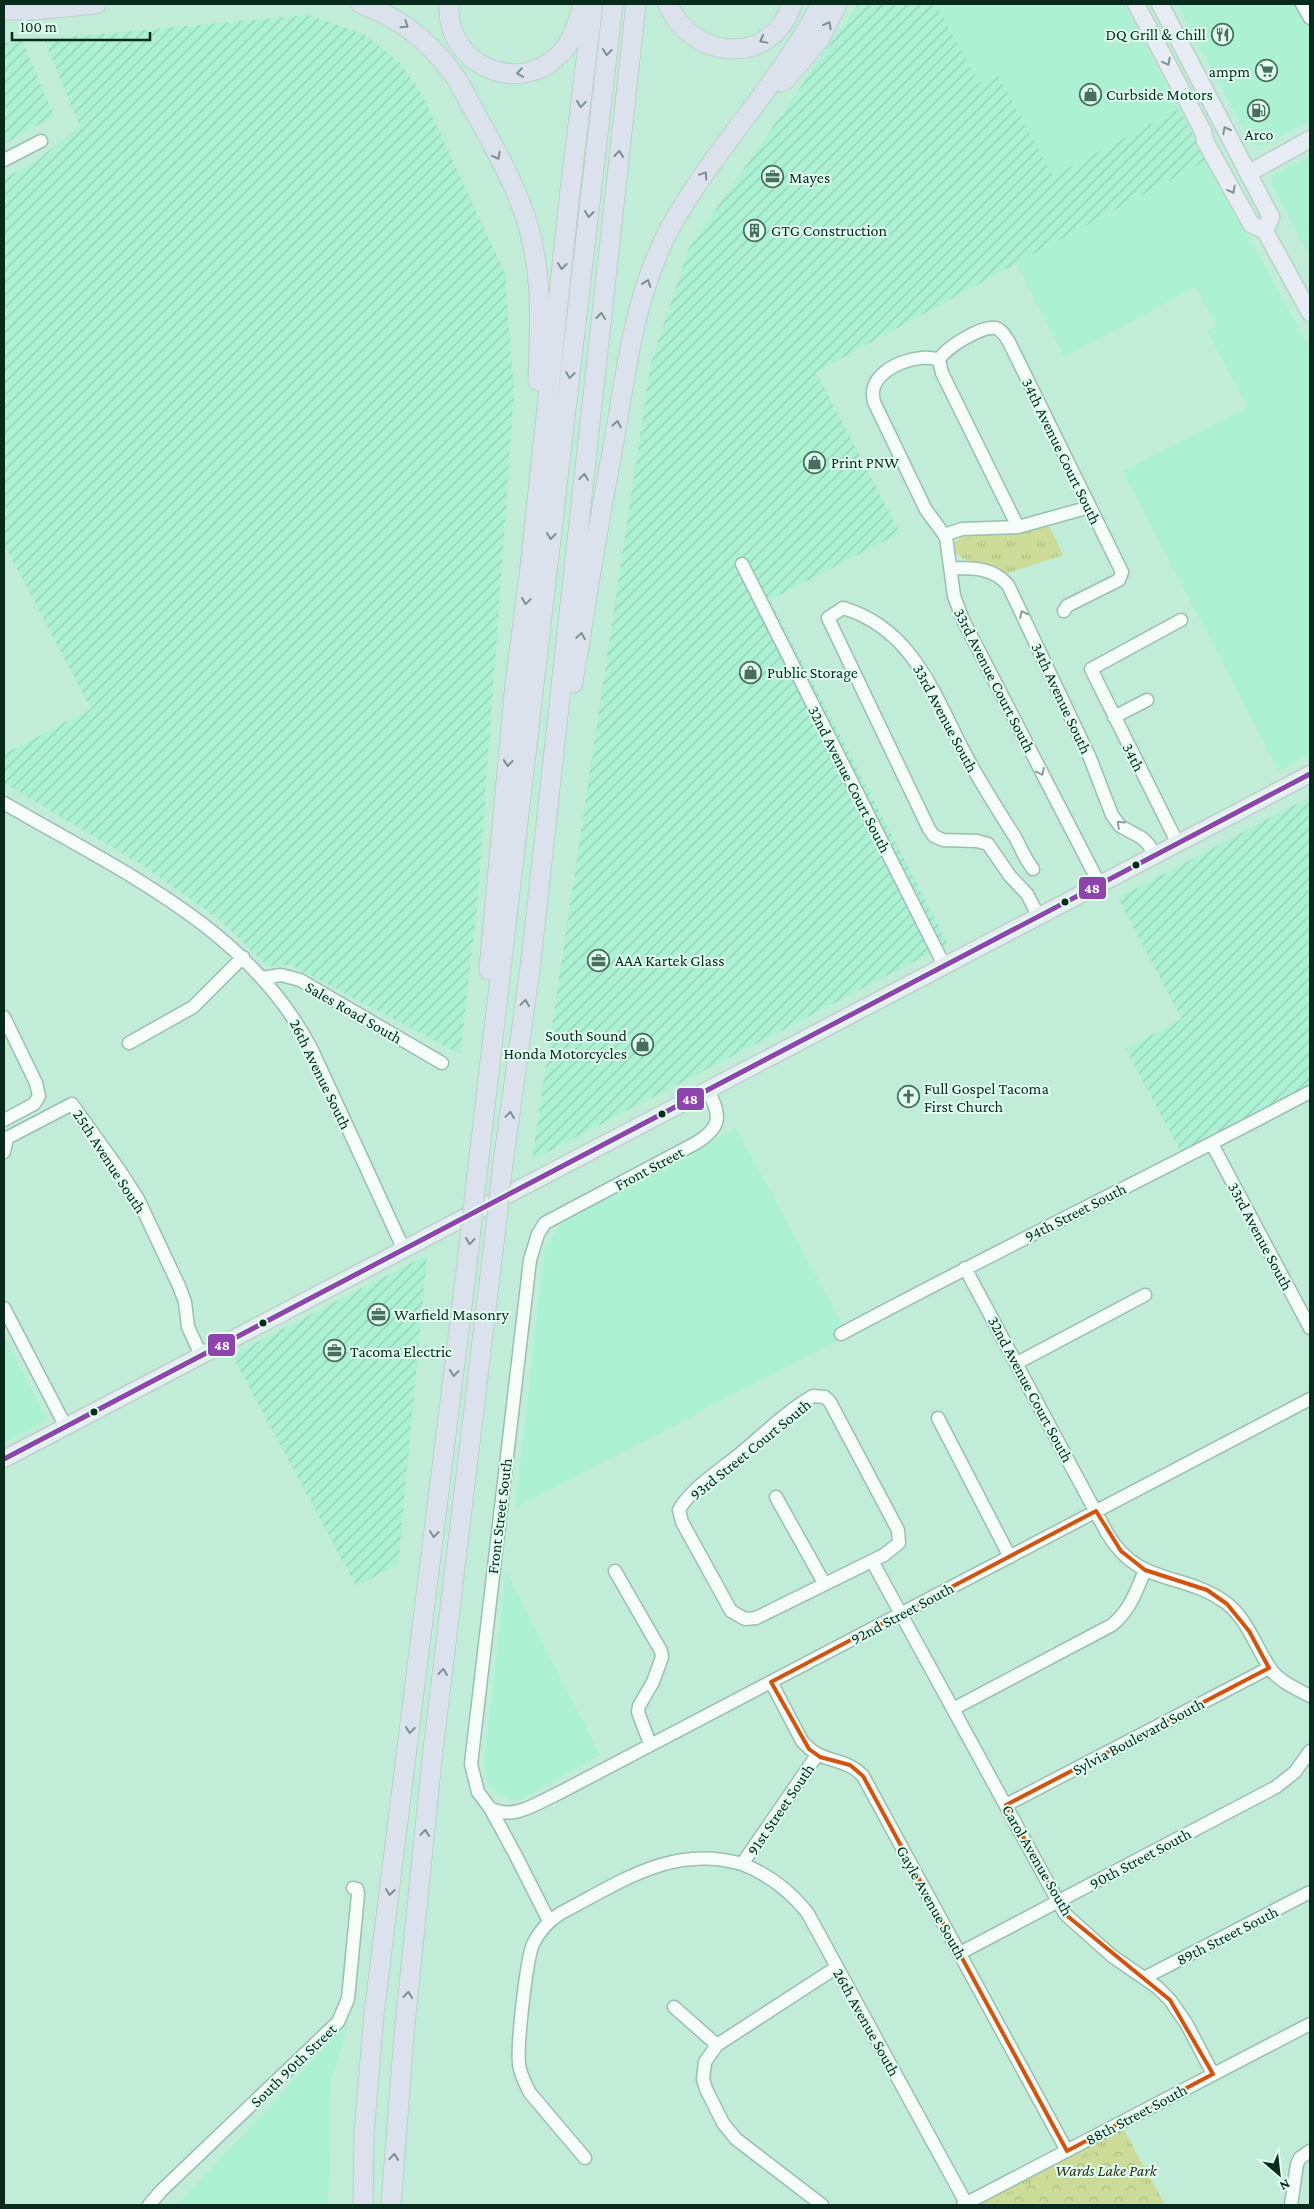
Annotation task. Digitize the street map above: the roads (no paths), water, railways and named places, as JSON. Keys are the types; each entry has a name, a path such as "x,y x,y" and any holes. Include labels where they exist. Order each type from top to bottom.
{"highway":[{"path":"4,10 33,10 96,4"},
{"path":"362,4 384,13 406,26 427,43 448,66 486,133 524,213 534,247 538,290 537,502"},
{"path":"449,4 449,15 453,32 466,53 476,63 489,70 512,74 536,70 560,55 572,37 583,4"},
{"path":"480,1151 483,1050 490,956 515,684 537,502 570,191 593,4"},
{"path":"363,2205 364,2134 374,2014 466,1272 613,4"},
{"path":"530,961 636,4"},
{"path":"668,4 685,31 704,43 727,49 748,47 768,38 782,25 792,4"},
{"path":"391,2205 404,2035 432,1759 503,1163 530,961 594,544 629,346 641,297 671,226 718,153 808,30 822,4"},
{"path":"718,153 820,40 838,4"}],"main road":[{"path":"1136,4 1204,131 1205,140 1251,224 1265,231 1310,313"},
{"path":"1160,4 1271,217 1265,231"},
{"path":"1204,131 1212,136 1229,160 1249,173"},
{"path":"1249,173 1310,139"},
{"path":"4,1459 1310,774"}],"street":[{"path":"1302,4 1310,18"},
{"path":"4,160 42,141"},
{"name":"34th Avenue Court South","path":"939,360 945,352 975,333 988,328 998,329 1008,340 1122,570 1119,580 1067,606 1064,611"},
{"name":"33rd Avenue Court South","path":"939,360 921,357 900,364 883,373 876,380 873,389 874,402 928,514 944,535 955,600 963,620 1100,885"},
{"path":"939,360 942,372 1018,526"},
{"path":"944,535 962,529 1018,526 1090,507"},
{"name":"32nd Avenue Court South","path":"742,564 945,967"},
{"name":"34th Avenue South","path":"951,568 977,568 990,571 999,576 1008,585 1090,758 1112,815 1120,826 1142,838 1154,856"},
{"name":"33rd Avenue South","path":"1033,870 975,773 929,681 914,658 889,632 860,613 843,608 828,618 934,836 942,840 975,841 988,844 1010,876 1027,893 1039,917"},
{"name":"34th","path":"1178,844 1091,670 1181,620"},
{"path":"1114,717 1147,700"},
{"name":"26th Avenue South","path":"4,803 178,905 243,957 262,978 287,1007 305,1036 404,1250"},
{"path":"129,1043 193,1007 243,957"},
{"name":"Sales Road South","path":"262,978 281,975 300,980 442,1063"},
{"path":"4,1017 36,1083 39,1096 34,1104 4,1120"},
{"name":"Front Street","path":"546,1223 707,1136 714,1129 717,1119 717,1111 708,1090"},
{"name":"94th Street South","path":"841,1334 965,1268 1212,1144 1310,1092"},
{"name":"25th Avenue South","path":"4,1152 6,1138 72,1104 138,1200 179,1286 192,1337 201,1355"},
{"name":"33rd Avenue South","path":"1212,1144 1310,1328"},
{"name":"Front Street South","path":"490,1808 481,1799 475,1786 471,1754 530,1260 538,1234 546,1223"},
{"name":"32nd Avenue Court South","path":"965,1268 1111,1539 1120,1551 1145,1570 1207,1590 1227,1604 1249,1631 1269,1668"},
{"path":"1017,1364 1145,1295"},
{"path":"4,1308 66,1427"},
{"name":"93rd Street Court South","path":"824,1583 756,1618 746,1619 731,1611 682,1522 679,1510 705,1483 792,1410 814,1396 827,1398 830,1402 898,1530 899,1543 884,1555 872,1561"},
{"name":"92nd Street South","path":"490,1808 501,1813 522,1810 771,1682 1310,1399"},
{"path":"938,1418 1010,1557"},
{"path":"776,1497 824,1583 872,1561"},
{"name":"Carol Avenue South","path":"872,1561 902,1613 1064,1914 1112,1956 1164,1993 1176,2007 1213,2074"},
{"path":"953,1709 1112,1625 1133,1602 1145,1570"},
{"path":"615,1571 661,1651 660,1668 638,1712 650,1744"},
{"path":"1269,1668 1290,1685 1310,1696"},
{"name":"Sylvia Boulevard South","path":"1006,1805 1269,1668"},
{"name":"Gayle Avenue South","path":"771,1682 802,1741 817,1755 850,1765 863,1776 1067,2151"},
{"name":"90th Street South","path":"960,1954 1276,1787 1295,1772 1310,1751"},
{"name":"91st Street South","path":"549,1921 645,1869 666,1862 698,1857 742,1864 817,1755"},
{"path":"490,1808 549,1921 537,1936 529,1957 519,2048 519,2066 530,2092 584,2158"},
{"name":"26th Avenue South","path":"742,1864 770,1877 794,1897 812,1921 964,2204"},
{"name":"South 90th Street","path":"150,2205 161,2192 338,2022 348,1999 358,1894 356,1889 353,1888"},
{"name":"89th Street South","path":"1144,1978 1310,1892"},
{"path":"822,2205 736,2139 723,2123 703,2079 705,2062 717,2045 837,1967"},
{"path":"674,2007 717,2045"},
{"name":"88th Street South","path":"964,2204 1310,2024"},
{"path":"1291,2205 1297,2164 1308,2152"}],"place":[{"name":"DQ Grill & Chill","path":"1222,34"},
{"name":"ampm","path":"1266,71"},
{"name":"Curbside Motors","path":"1090,94"},
{"name":"Arco","path":"1259,110"},
{"name":"Mayes","path":"773,177"},
{"name":"GTG Construction","path":"755,230"},
{"name":"Print PNW","path":"815,462"},
{"name":"Public Storage","path":"751,672"},
{"name":"AAA Kartek Glass","path":"599,960"},
{"name":"South Sound Honda Motorcycles","path":"643,1044"},
{"name":"Full Gospel Tacoma First Church","path":"908,1097"},
{"name":"Warfield Masonry","path":"378,1314"},
{"name":"Tacoma Electric","path":"334,1351"}],"park label":[{"name":"Wards Lake Park","path":"1106,2170"}]}
